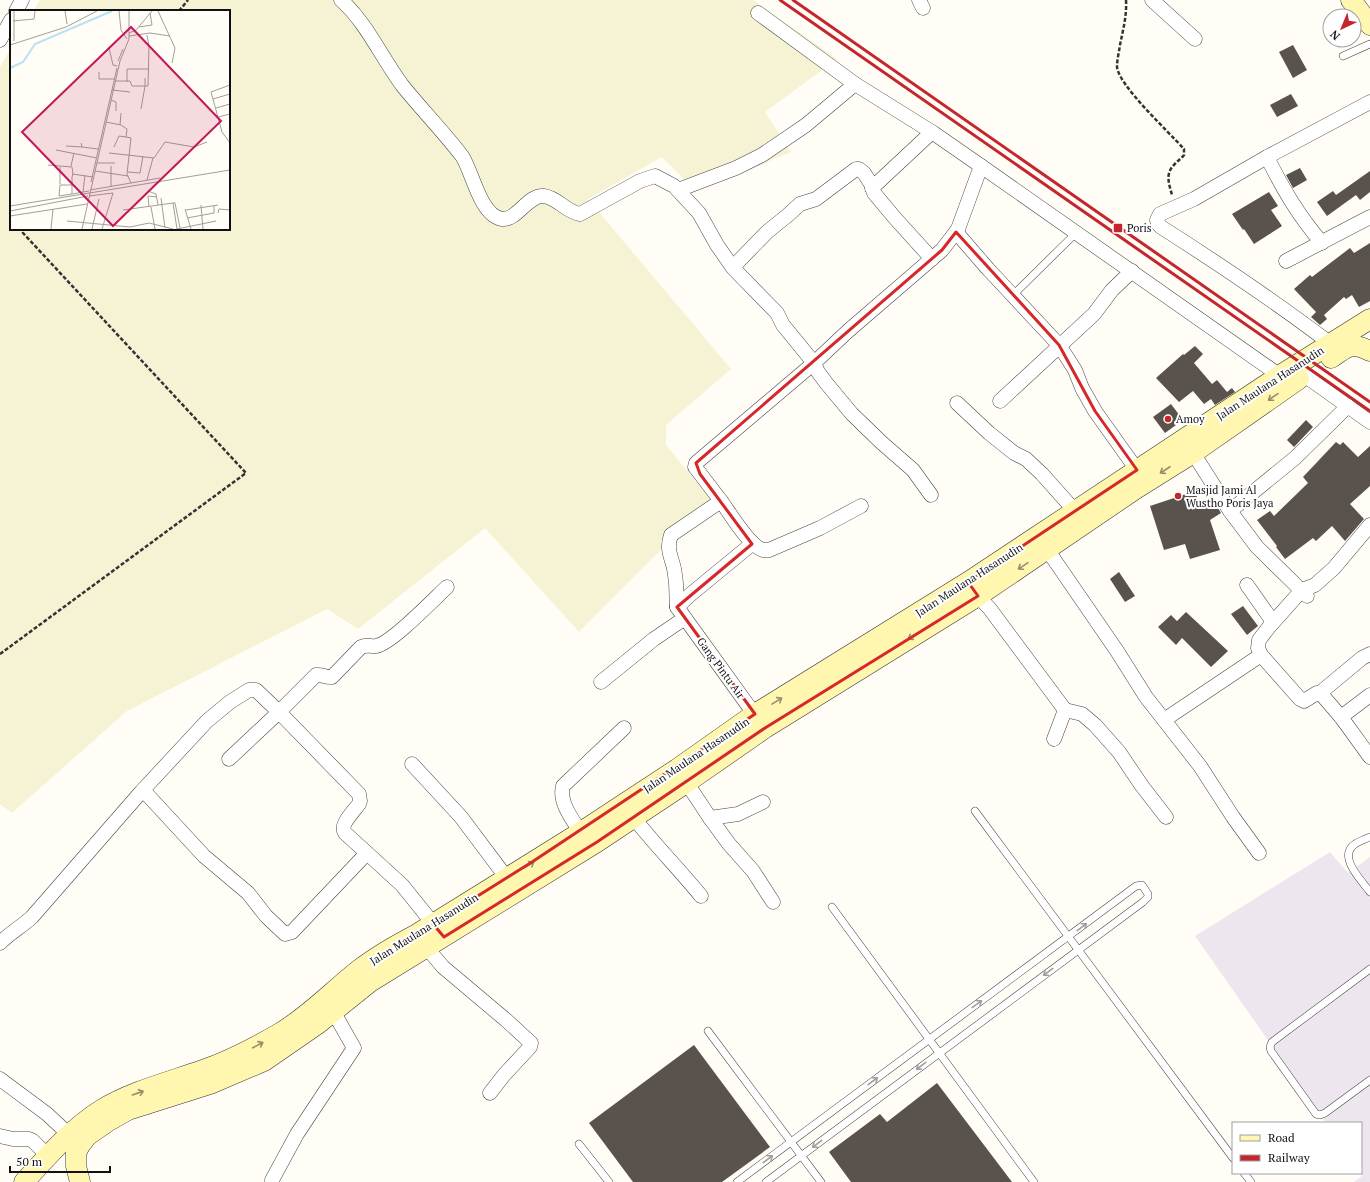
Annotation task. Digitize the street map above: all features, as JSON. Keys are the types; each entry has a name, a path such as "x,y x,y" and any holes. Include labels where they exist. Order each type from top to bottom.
{"street":[{"path":"17,10 22,0"},
{"path":"341,0 366,28 381,54 402,85 466,161 478,194 486,207 494,215 501,219 507,218 533,199 540,196 545,196 552,199 574,213 580,214 640,181 655,176 674,186 699,213 717,245 733,267 776,313 783,325 814,363 818,372 852,414 882,443 914,470 931,495"},
{"path":"1152,0 1195,39"},
{"path":"1351,0 1370,25"},
{"path":"758,13 855,84 932,132 1132,271 1291,378 1348,406 1370,422"},
{"path":"0,40 10,22"},
{"path":"678,190 736,168 762,155 806,125 855,84"},
{"path":"1370,102 1267,157 1229,180 1160,214 1157,220 1161,227 1230,271 1288,311 1336,348 1352,345 1359,346 1370,351"},
{"path":"872,188 932,132"},
{"path":"1267,157 1283,190 1302,218 1322,242"},
{"path":"860,506 820,528 769,550 763,550 747,538 695,468 696,463 814,363 848,331 942,250 956,232 982,166"},
{"path":"733,267 766,232 800,204 816,199 856,169 859,169 864,173 870,181 874,193 932,259"},
{"path":"1286,261 1370,217"},
{"path":"956,232 988,269 1059,345 1075,370 1082,388 1095,411 1137,470"},
{"path":"1000,401 1094,314 1112,290 1132,271"},
{"name":"Jalan Maulana Hasanudin","path":"585,839 636,821 684,780 760,721 979,596 1048,552 1137,488 1188,446 1336,348 1370,319"},
{"path":"957,403 989,433 1014,453 1026,459 1042,474 1075,511"},
{"path":"1230,511 1295,458 1348,406"},
{"path":"1188,446 1230,511 1257,547 1305,593"},
{"name":"Jalan Maulana Hasanudin","path":"1048,552 1075,511 1137,470 1188,446"},
{"path":"681,613 675,574 669,554 668,543 671,535 721,501"},
{"path":"1370,525 1326,576 1273,622 1259,640 1258,648 1261,655 1300,699 1304,701 1317,693 1320,693 1362,658 1370,654"},
{"path":"600,682 654,639 681,613 691,594 753,543"},
{"path":"1048,552 1112,644 1146,697 1200,766 1233,817 1259,853"},
{"path":"1246,585 1273,622"},
{"path":"229,759 316,675 319,674 332,678 362,647 366,645 376,646 392,638 447,588"},
{"path":"979,596 1065,710 1082,714 1095,725 1119,752 1142,786 1166,817"},
{"name":"Gang Pintu Air","path":"681,613 760,721"},
{"path":"1164,720 1261,655"},
{"path":"0,943 9,934 22,927 32,917 143,790 207,721 230,702 249,690 254,689 259,691 359,794 359,804 343,826 343,830 402,885 438,930"},
{"path":"1320,693 1341,717 1370,757"},
{"path":"1341,717 1370,695"},
{"path":"1054,739 1065,710"},
{"path":"585,839 564,804 561,793 563,786 624,728"},
{"path":"412,764 461,817 512,885"},
{"path":"684,780 729,844 753,871 774,902"},
{"name":"Jalan Maulana Hasanudin","path":"24,1182 48,1156 74,1140 84,1121 121,1099 208,1077 288,1028 321,1015 393,947 417,934 438,930 684,780"},
{"path":"143,790 204,856 248,893 266,916 285,934 292,932 367,853"},
{"path":"707,813 738,814 763,802"},
{"path":"636,821 649,837 679,868 701,896"},
{"name":"Jalan Maulana Hasanudin","path":"365,975 426,948 438,930"},
{"path":"426,948 443,967 531,1043 530,1047 504,1075 490,1093"},
{"path":"272,1180 297,1134 354,1048 321,1015"},
{"path":"0,1079 47,1114 74,1140 76,1166 80,1182"},
{"path":"0,1136 13,1139 29,1139 48,1156"}],"lane":[{"path":"1343,56 1370,44"},
{"path":"1013,296 1077,232"},
{"path":"975,811 1232,1157"},
{"path":"1370,837 1356,844 1349,850 1348,855 1350,864 1370,892"},
{"path":"737,1182 1136,886 1142,885 1148,894 1146,899 766,1182"},
{"path":"832,907 928,1040 1034,1182"},
{"path":"1370,969 1272,1042 1270,1047 1271,1051 1316,1114 1320,1115 1325,1113 1370,1080"},
{"path":"708,1031 821,1182"},
{"path":"579,1144 605,1181"},
{"path":"1245,1174 1251,1182"}],"path":[{"path":"180,10 188,0"},
{"path":"1126,0 1126,12 1117,66 1119,75 1124,84 1184,149 1184,155 1174,164 1168,173 1168,179 1175,207"},
{"path":"0,654 246,473 23,233 22,230"}],"highlighted area":[{"path":"956,232 1059,345 1095,411 1137,470 968,582 978,596 765,728 597,842 444,937 433,924 532,862 755,714 677,607 752,544 700,474 696,463 942,250"}],"shaded area":[{"path":"40,0 753,0 837,59 765,112 791,152 695,191 662,157 588,199 731,369 666,425 666,445 716,506 672,539 579,632 485,528 358,629 327,609 127,711 12,813 0,804 0,67 10,50 10,230 230,230 230,10 34,10"},
{"path":"1330,852 1348,873 1370,857 1370,1182 1354,1182 1362,1176 1362,1122 1325,1122 1195,936"}],"building":[{"path":"1293,45 1307,70 1293,78 1279,52"},
{"path":"1291,94 1298,106 1277,117 1270,105"},
{"path":"1300,168 1307,180 1293,188 1286,175"},
{"path":"1370,171 1370,192 1360,200 1356,195 1327,216 1317,202 1333,191 1336,195"},
{"path":"1269,192 1278,206 1271,210 1282,226 1254,244 1232,214"},
{"path":"1370,243 1370,301 1359,307 1352,295 1346,299 1344,297 1324,315 1327,319 1320,325 1311,317 1316,312 1294,289 1310,275 1312,277 1350,248 1354,253"},
{"path":"1195,346 1203,354 1194,363 1212,384 1217,380 1227,392 1232,388 1235,392 1215,405 1211,399 1204,404 1193,391 1179,402 1156,378 1183,354 1184,355"},
{"name":"Amoy","path":"1171,404 1183,420 1165,433 1153,417"},
{"path":"1306,420 1313,427 1294,447 1287,440"},
{"path":"1336,442 1340,445 1343,442 1358,457 1370,446 1370,486 1350,504 1364,519 1345,541 1332,526 1316,541 1313,538 1285,559 1257,520 1270,511 1274,516 1308,483 1303,477"},
{"path":"1195,491 1200,506 1205,505 1206,508 1215,503 1221,513 1210,520 1220,550 1190,559 1185,544 1164,550 1150,506"},
{"path":"1119,572 1135,596 1125,602 1110,579"},
{"path":"1243,606 1258,626 1247,635 1231,614"},
{"path":"1186,612 1228,651 1211,667 1182,638 1176,645 1158,627 1171,615 1177,621"},
{"path":"694,1045 770,1147 722,1182 633,1182 589,1123"},
{"path":"937,1083 1012,1182 851,1182 829,1152 880,1114 887,1122"}],"railway":[{"path":"780,0 1370,411"},
{"path":"793,0 1370,402"}],"place":[{"name":"Poris","path":"1118,228"},
{"name":"Amoy","path":"1168,419"},
{"name":"Masjid Jami Al Wustho Poris Jaya","path":"1178,496"}]}
